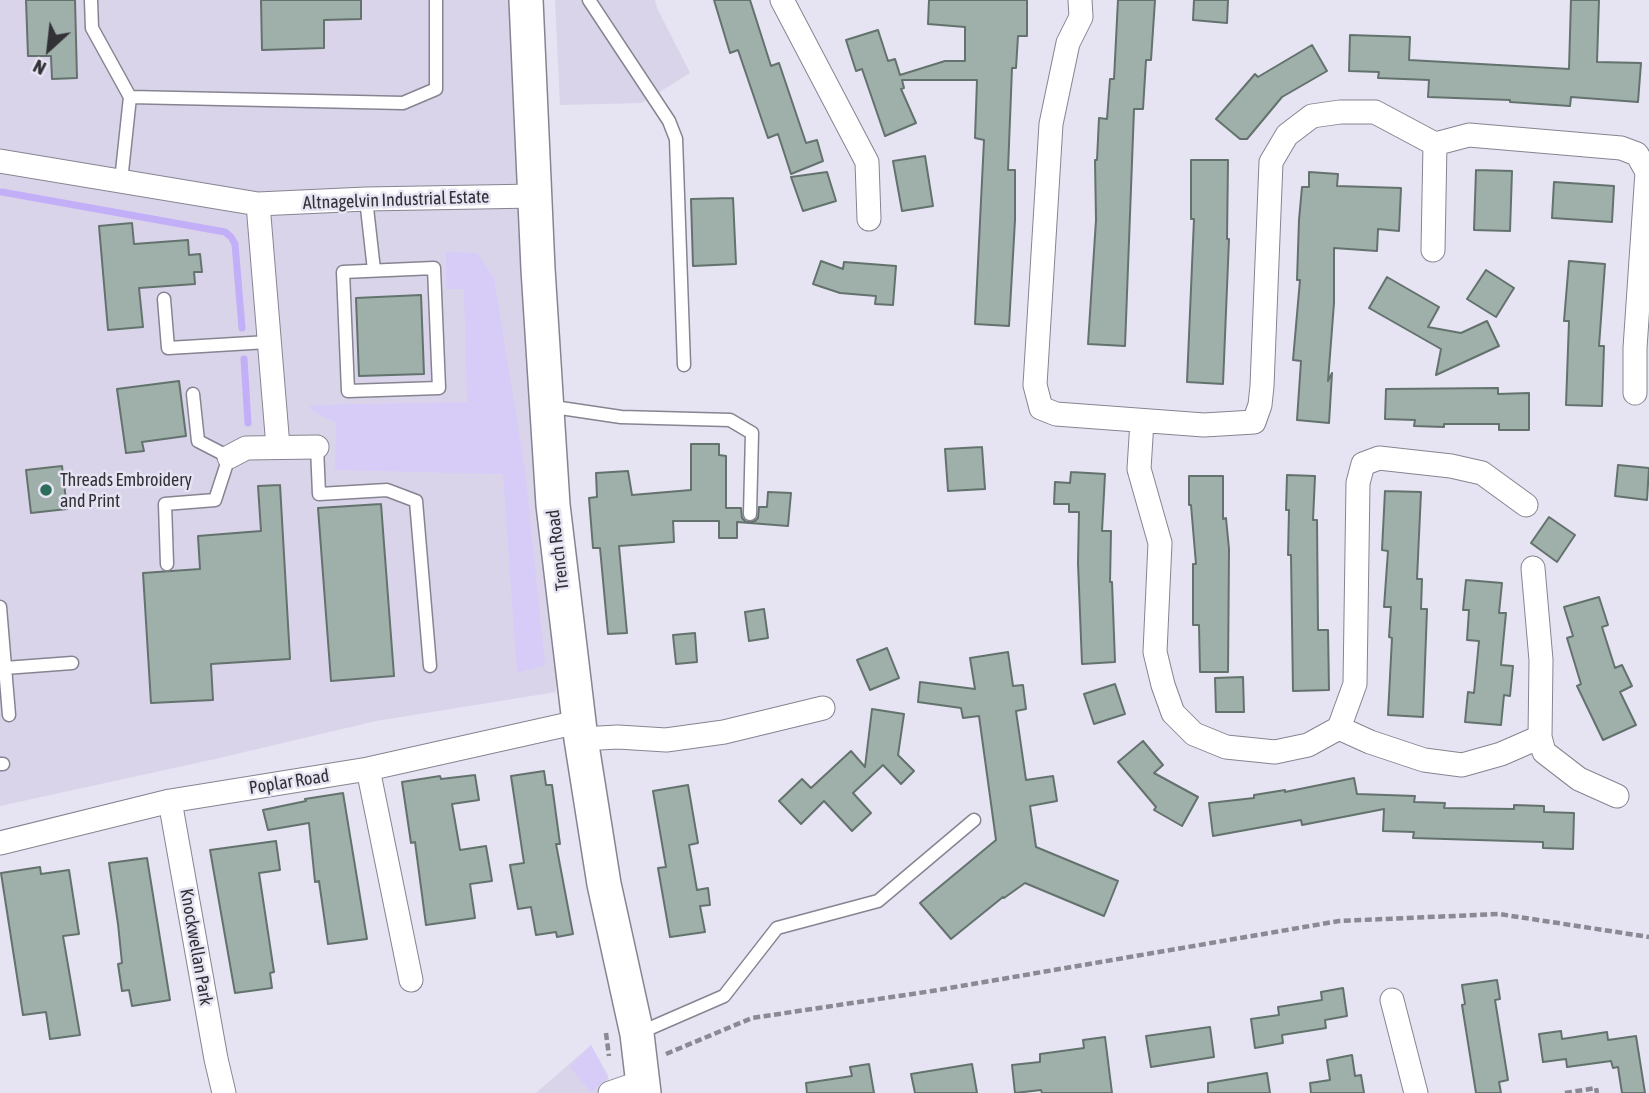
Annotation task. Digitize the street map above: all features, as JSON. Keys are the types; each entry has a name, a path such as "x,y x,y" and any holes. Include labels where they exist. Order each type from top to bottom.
{"street":[{"name":"Trench Road","path":"526,0 553,505 580,730 604,884 641,1068"},
{"path":"782,0 867,162 869,219"},
{"path":"1080,0 1081,16 1068,43 1051,124 1035,385 1041,408 1056,414 1142,421 1204,425 1254,422 1261,405 1271,162 1287,135 1312,116 1340,112 1375,112 1435,144 1469,135 1621,148 1637,153 1647,172 1634,348 1635,393"},
{"path":"1433,250 1435,144"},
{"name":"Altnagelvin Industrial Estate","path":"0,162 258,204 535,196"},
{"path":"258,204 278,447"},
{"path":"1142,421 1139,469 1160,543 1155,652 1163,685 1173,713 1194,734 1226,747 1275,752 1308,745 1339,728 1355,684 1358,483 1363,464 1379,458 1451,466 1482,473 1526,505"},
{"path":"229,457 246,448 317,447"},
{"path":"1533,568 1541,660 1540,737 1544,752 1579,779 1616,796"},
{"name":"Poplar Road","path":"0,843 170,801 368,769 580,730 618,737 666,740 724,732 823,708"},
{"path":"1339,728 1370,743 1424,760 1462,765 1501,754 1540,737"},
{"path":"368,769 411,980"},
{"name":"Knockwellan Park","path":"170,801 224,1093"},
{"path":"1392,1000 1416,1093"},
{"path":"610,1093 641,1068"}],"lane":[{"path":"91,0 92,28 130,97 121,181"},
{"path":"130,97 403,103 436,89 436,0"},
{"path":"589,0 669,121 676,139 684,365"},
{"path":"366,199 374,270"},
{"path":"433,268 439,387 348,391 343,272 374,270 433,268"},
{"path":"164,299 168,348 268,342"},
{"path":"167,564 165,504 215,500 229,457 198,441 193,394"},
{"path":"547,406 621,417 730,420 752,433 750,514"},
{"path":"317,447 319,494 387,490 416,501 430,666"},
{"path":"0,607 9,715"},
{"path":"5,668 72,663"},
{"path":"641,1068 724,996 777,928 878,901 974,820"}],"path":[{"path":"641,1068 752,1018 932,991 1339,921 1499,914 1649,936"},
{"path":"1564,1093 1596,1088 1597,1093"}],"shaded area":[{"path":"0,0 511,0 553,505 556,692 376,721 0,806"},
{"path":"555,0 655,0 690,73 642,103 560,105"},
{"path":"446,252 477,253 494,278 525,470 545,665 517,673 503,474 335,470 336,423 310,409 311,405 467,402 464,289 446,289"},
{"path":"591,1045 608,1075 610,1093 536,1093"},
{"path":"591,1045 608,1078 591,1092 570,1067"}],"building":[{"path":"26,0 75,0 77,78 52,79 51,56 28,56"},
{"path":"261,0 361,0 361,19 324,20 324,48 262,50"},
{"path":"714,0 750,0 771,66 779,63 806,143 817,140 823,161 791,174 778,134 768,138 738,50 730,53"},
{"path":"929,0 1027,0 1027,36 1018,36 1016,68 1012,68 1008,170 1015,170 1015,220 1009,326 975,324 984,140 975,138 977,80 902,80 904,88 901,89 916,123 885,136 862,69 856,71 846,40 878,30 888,61 895,59 900,75 945,61 965,61 965,27 928,24"},
{"path":"1118,0 1155,0 1151,60 1146,60 1143,109 1134,109 1125,346 1088,344 1096,220 1095,160 1099,118 1107,119 1110,79 1114,79"},
{"path":"1194,0 1228,0 1227,23 1193,20"},
{"path":"1571,0 1599,0 1597,62 1641,63 1638,102 1571,97 1570,106 1510,100 1428,97 1429,80 1378,78 1379,72 1349,71 1350,35 1410,37 1409,60 1569,69"},
{"path":"1312,45 1327,71 1282,97 1247,139 1240,139 1216,119 1255,74 1258,77"},
{"path":"925,156 933,206 902,211 893,161"},
{"path":"1191,160 1228,160 1229,239 1223,384 1187,382 1194,219 1191,219"},
{"path":"1476,170 1512,171 1510,231 1474,230"},
{"path":"827,172 836,201 803,211 791,177"},
{"path":"1309,172 1338,174 1337,186 1401,188 1399,231 1378,229 1377,251 1334,248 1334,303 1328,381 1332,373 1329,423 1297,420 1301,361 1293,360 1300,280 1297,280 1299,220 1302,187 1309,187"},
{"path":"1554,182 1614,186 1612,222 1552,218"},
{"path":"733,198 736,264 693,266 691,199"},
{"path":"132,223 134,244 188,240 189,255 200,254 202,272 194,272 195,284 139,288 143,327 108,330 99,226"},
{"path":"821,261 843,269 844,262 896,266 893,305 875,304 876,296 840,293 813,284"},
{"path":"1569,261 1605,264 1599,346 1604,346 1602,406 1566,405 1569,321 1564,321"},
{"path":"1486,270 1514,288 1496,317 1467,299"},
{"path":"1387,277 1439,307 1428,327 1461,333 1487,321 1499,346 1436,375 1441,349 1369,308"},
{"path":"421,295 424,374 359,376 356,298"},
{"path":"179,381 186,436 142,442 144,451 126,453 117,389"},
{"path":"1498,388 1498,394 1529,393 1529,430 1499,430 1499,424 1414,426 1415,420 1385,419 1386,389"},
{"path":"691,444 719,444 719,455 726,456 726,508 741,508 742,518 746,522 758,518 759,507 767,507 768,492 791,493 788,526 737,522 737,538 719,538 719,521 673,521 674,542 619,546 627,633 608,634 600,548 593,548 589,498 597,497 596,473 628,471 632,495 691,490"},
{"path":"982,447 985,489 948,491 945,449"},
{"path":"1618,465 1649,468 1647,500 1615,496"},
{"name":"Threads Embroidery and Print","path":"62,466 67,509 31,513 26,470"},
{"path":"1071,472 1105,474 1102,531 1111,531 1110,582 1115,662 1082,664 1079,512 1069,512 1069,504 1054,504 1055,482 1070,483"},
{"path":"1287,475 1315,476 1313,520 1317,520 1318,630 1328,630 1329,690 1293,691"},
{"path":"1189,476 1223,476 1223,519 1226,518 1229,549 1228,672 1200,672 1199,625 1193,625 1193,564 1196,564 1189,505"},
{"path":"280,485 290,659 211,664 213,700 151,703 143,573 200,569 198,536 261,531 258,486"},
{"path":"1385,491 1421,492 1417,579 1422,579 1421,609 1427,609 1423,717 1388,715 1392,638 1389,637 1391,607 1384,607 1388,551 1382,550"},
{"path":"381,504 394,676 331,681 318,508"},
{"path":"1549,517 1575,535 1557,562 1531,543"},
{"path":"1466,580 1502,583 1499,613 1506,613 1501,665 1513,666 1510,696 1504,695 1501,725 1465,722 1468,692 1474,693 1479,641 1467,640 1469,610 1463,610"},
{"path":"1599,597 1608,625 1602,627 1615,668 1622,665 1632,686 1620,692 1636,725 1603,740 1577,686 1581,684 1567,638 1573,636 1564,607"},
{"path":"764,609 768,638 749,641 745,612"},
{"path":"695,633 697,662 676,664 673,635"},
{"path":"887,648 899,678 870,690 857,660"},
{"path":"1008,652 1013,686 1023,685 1026,709 1016,711 1026,780 1053,776 1057,801 1030,806 1036,847 1118,881 1104,916 1025,883 1003,897 951,939 920,903 996,840 979,716 963,718 961,708 918,702 920,682 975,689 970,658"},
{"path":"1243,677 1244,712 1216,712 1215,678"},
{"path":"1115,684 1125,714 1094,724 1084,694"},
{"path":"872,709 904,714 898,755 914,771 901,784 883,765 853,793 871,813 852,831 824,801 801,824 779,801 802,779 811,788 851,751 865,767"},
{"path":"1143,741 1163,765 1154,773 1198,797 1182,826 1154,810 1156,807 1118,762"},
{"path":"544,771 546,785 552,785 560,844 556,844 573,934 557,937 556,932 536,935 531,907 518,909 510,865 524,863 511,776"},
{"path":"475,775 479,800 452,804 460,850 486,846 492,881 470,884 475,918 426,925 415,842 411,843 402,782 440,776 441,779"},
{"path":"1354,778 1357,794 1415,796 1414,802 1445,803 1444,808 1514,809 1514,805 1544,806 1544,812 1574,813 1573,849 1543,848 1543,842 1413,838 1414,832 1383,831 1384,809 1302,825 1301,820 1213,836 1209,803 1254,798 1254,795 1285,792"},
{"path":"688,785 698,843 689,845 697,890 708,888 710,905 700,906 705,932 670,937 658,868 666,867 653,791"},
{"path":"343,793 367,939 328,944 319,881 315,882 309,823 268,830 263,810"},
{"path":"276,841 280,870 259,873 274,972 270,973 272,988 235,993 210,850"},
{"path":"147,858 170,1000 132,1006 129,990 122,991 118,964 122,963 109,863"},
{"path":"40,867 41,874 69,870 79,934 63,936 80,1035 50,1039 46,1012 23,1015 1,873"},
{"path":"1497,980 1500,999 1495,1000 1508,1080 1499,1082 1501,1093 1476,1093 1462,1005 1465,1004 1462,985"},
{"path":"1343,988 1347,1016 1325,1020 1326,1028 1282,1035 1283,1043 1255,1048 1251,1019 1279,1015 1278,1007 1322,1000 1321,992"},
{"path":"1210,1027 1214,1057 1151,1067 1146,1036"},
{"path":"1561,1031 1562,1039 1607,1032 1608,1040 1636,1036 1645,1093 1622,1093 1618,1067 1613,1068 1611,1061 1567,1067 1566,1059 1543,1062 1539,1034"},
{"path":"1105,1037 1112,1093 1042,1093 1041,1090 1015,1093 1012,1065 1040,1062 1040,1054 1084,1048 1083,1040"},
{"path":"1352,1055 1355,1076 1361,1075 1364,1093 1311,1093 1310,1083 1330,1080 1327,1060"},
{"path":"869,1064 874,1093 807,1093 806,1083 852,1076 850,1067"},
{"path":"972,1064 977,1093 915,1093 911,1074"},
{"path":"1267,1073 1270,1093 1208,1093 1208,1083"}],"waterway":[{"path":"2,192 225,232 235,244 242,328"},
{"path":"244,359 248,423"}],"place":[{"name":"Threads Embroidery and Print","path":"46,490"}]}
